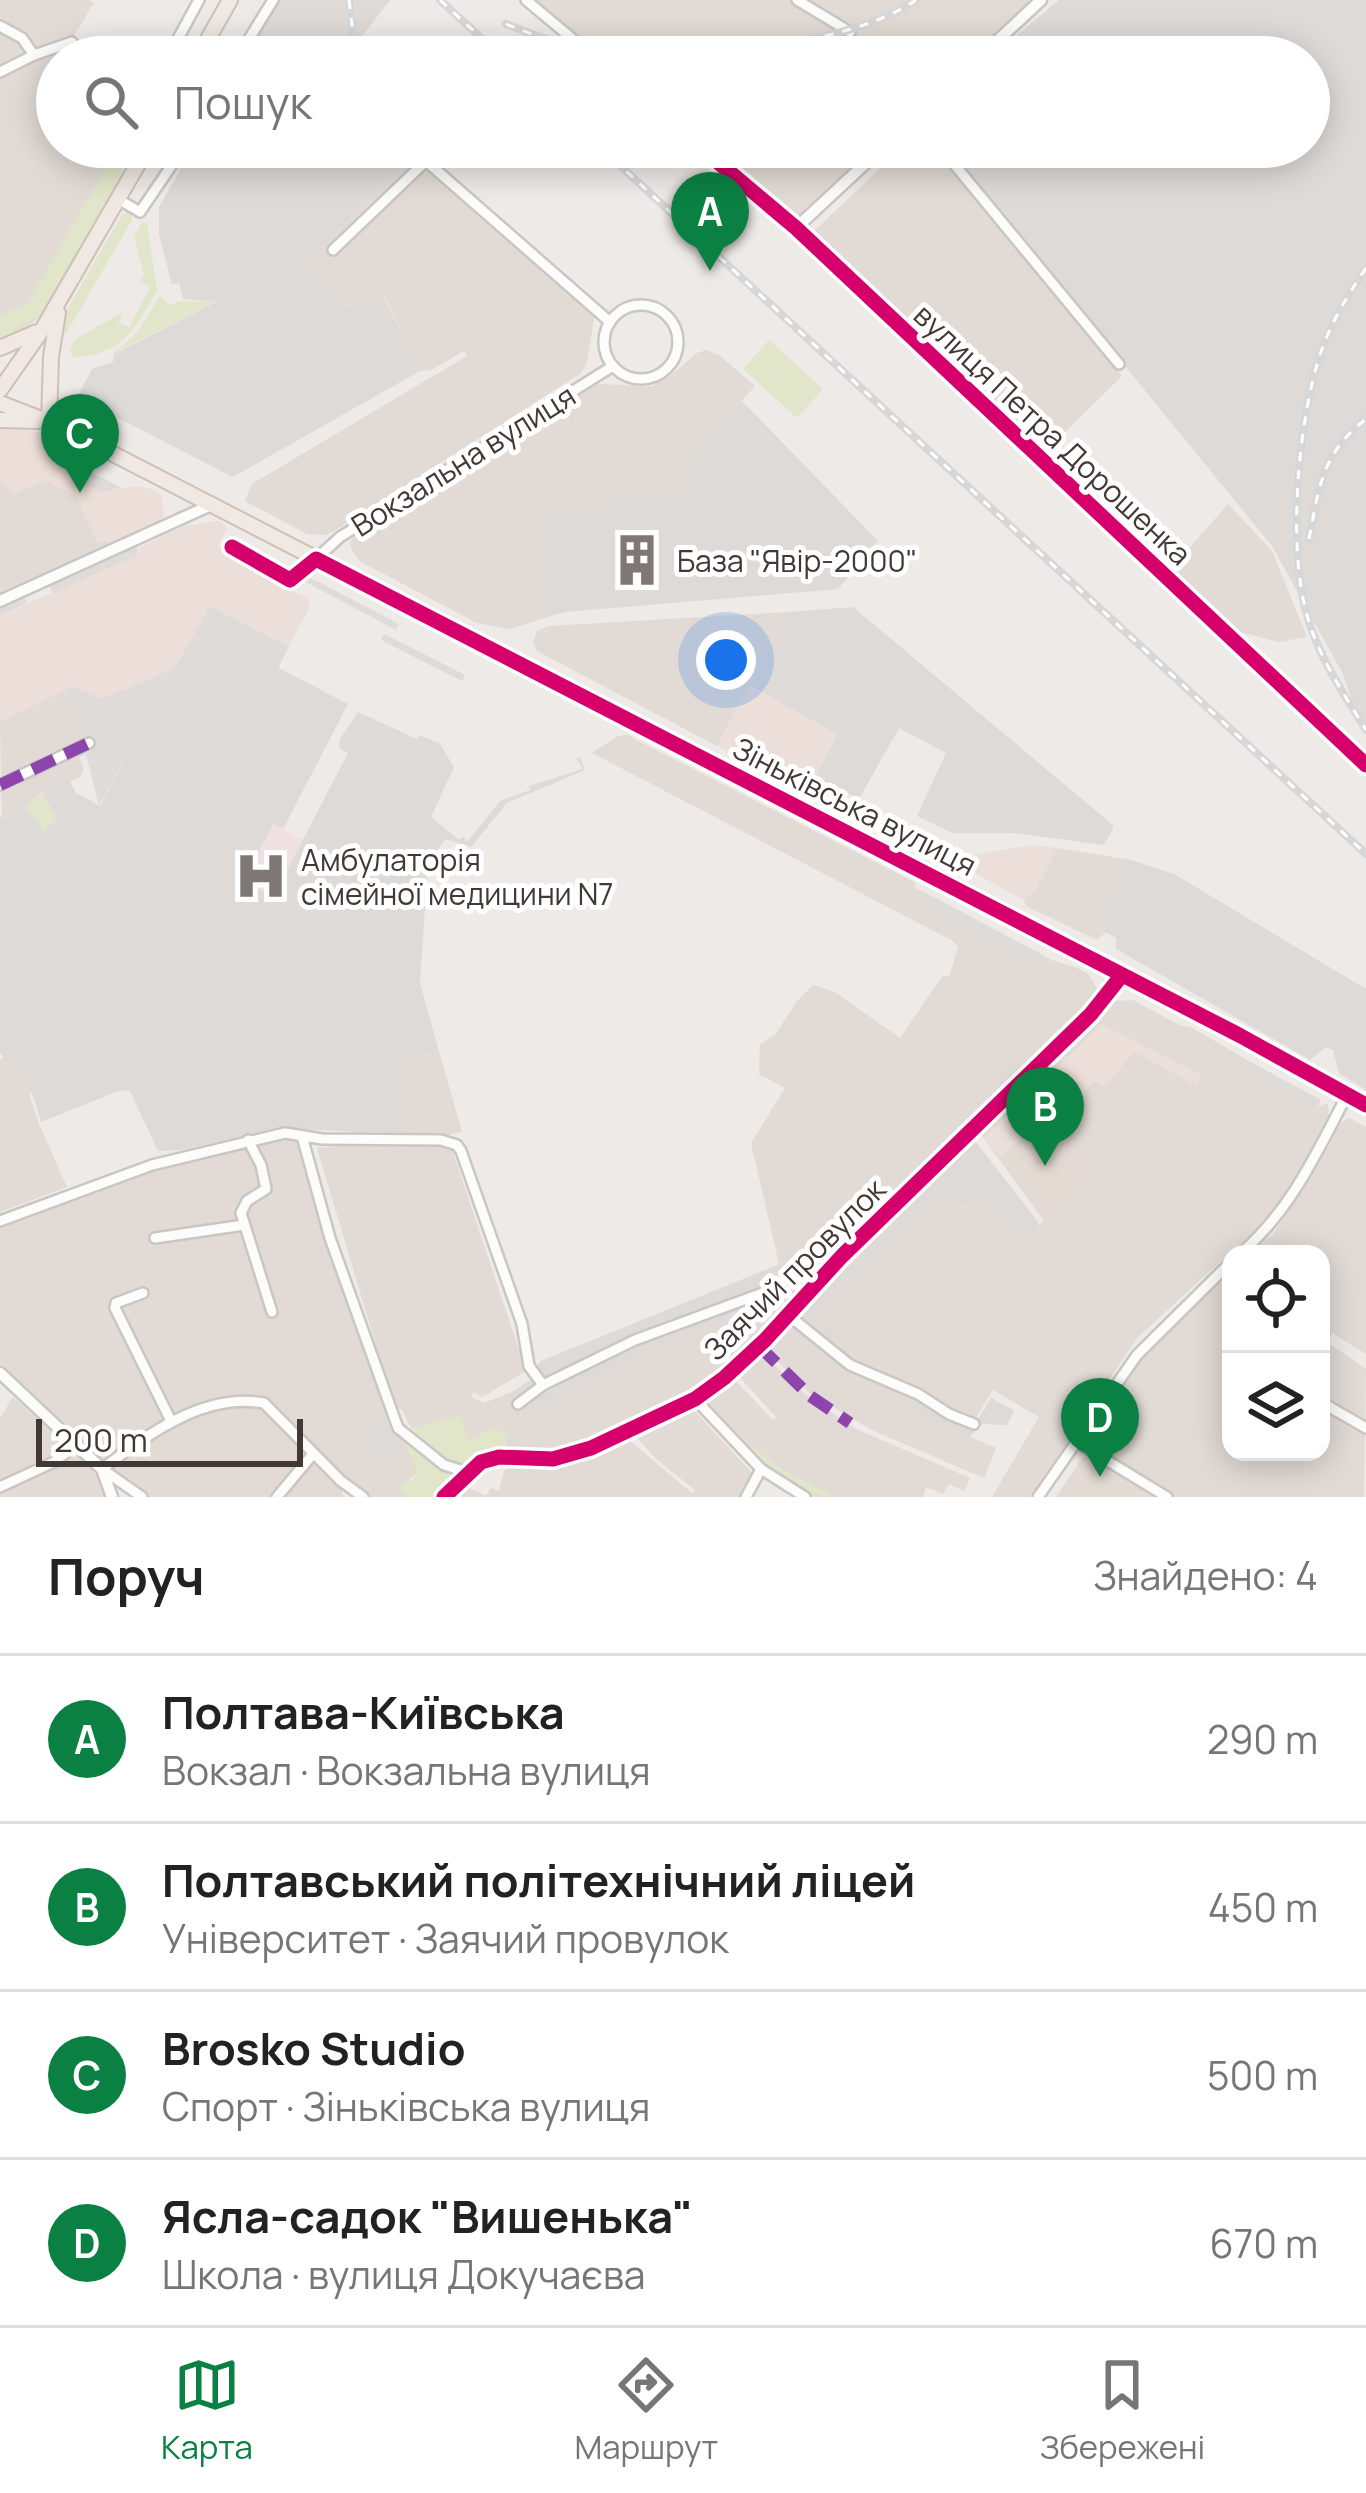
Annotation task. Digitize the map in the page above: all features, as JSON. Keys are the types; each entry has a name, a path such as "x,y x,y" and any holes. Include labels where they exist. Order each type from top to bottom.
{"main road":[{"path":"210,36 230,0"},
{"path":"0,390 42,330 133,168"},
{"path":"0,420 49,422 54,325 65,291"},
{"path":"0,348 42,330"},
{"path":"19,363 51,357"},
{"name":"Зіньківська вулиця","path":"0,403 49,422 316,559 1366,1106"}],"street":[{"path":"180,36 200,0"},
{"path":"251,36 273,0"},
{"path":"526,0 569,36"},
{"path":"797,0 850,32"},
{"path":"1002,36 1041,0"},
{"path":"0,26 22,38 34,55 0,72"},
{"path":"118,199 140,212 170,168"},
{"path":"332,250 419,168"},
{"path":"434,168 610,322"},
{"name":"вулиця Петра Дорошенка","path":"725,168 796,228 1366,765"},
{"path":"796,228 860,168"},
{"path":"957,168 1119,364"},
{"path":"651,306 671,320 678,339 674,360 652,377 628,376 613,366 604,344 610,322 628,307 651,306"},
{"name":"Вокзальна вулиця","path":"316,559 340,537 613,366"},
{"path":"0,601 211,505"},
{"path":"0,785 89,743"},
{"name":"Заячий провулок","path":"467,1472 500,1457 553,1459 591,1448 695,1399 759,1346 1091,1014 1122,975"},
{"path":"1251,1245 1268,1231 1305,1174 1347,1095"},
{"path":"0,1221 152,1165 285,1132 441,1140 457,1145 522,1324 529,1366 543,1385"},
{"path":"302,1136 330,1238 402,1432 444,1465 467,1472 444,1497"},
{"path":"248,1140 266,1189 244,1204 244,1225 272,1312"},
{"path":"155,1238 244,1225"},
{"path":"518,1404 543,1385 635,1340 771,1289 831,1246 853,1247"},
{"path":"1038,1497 1137,1355 1222,1270"},
{"path":"1218,1273 1222,1275"},
{"path":"143,1293 116,1303 115,1308 172,1421"},
{"path":"787,1314 850,1365 974,1424"},
{"path":"0,1373 102,1469 142,1497"},
{"path":"695,1399 761,1469 805,1497"},
{"path":"102,1469 172,1421 217,1405 258,1402 363,1497"},
{"path":"1330,1407 1366,1428"},
{"path":"1075,1441 1167,1497"},
{"path":"0,1487 54,1462 76,1445"},
{"path":"277,1497 313,1454"},
{"path":"102,1469 112,1497"},
{"path":"746,1497 761,1469"}],"shaded area":[{"path":"0,0 94,3 73,36 36,36 35,51 26,35 0,20"},
{"path":"279,0 390,0 362,36 258,36"},
{"path":"532,0 1035,0 996,36 574,36"},
{"path":"1059,0 1366,0 1366,724 1272,546 963,168 1330,168 1330,36 1016,36"},
{"path":"0,30 20,41 29,54 0,68"},
{"path":"36,60 36,168 128,168 41,315 0,340 0,75"},
{"path":"181,168 400,168 306,260 345,310 383,296 420,371 233,477 77,397 92,369 113,362 114,354 216,302 183,299 179,283 172,284 159,234 159,207"},
{"path":"400,168 426,168 595,312 587,362 581,373 339,528 327,535 307,534 245,501 252,484 467,356 464,351 431,370 420,371 384,296 345,310 305,260"},
{"path":"730,168 852,168 794,222"},
{"path":"881,168 950,168 1122,376 1046,451 813,232"},
{"path":"706,350 719,355 755,386 693,457 688,493 533,511 551,616 510,629 477,623 361,562 352,551 350,542 358,531 585,388 652,386"},
{"path":"742,401 878,541 838,589 551,616 533,511 688,492 693,457"},
{"path":"0,424 37,432 57,443 60,456 102,492 137,486 154,490 162,497 164,517 148,532 108,548 105,541 98,544 76,497 46,480 12,495 0,479"},
{"path":"60,456 122,488 102,492 67,474"},
{"path":"0,479 2,483 46,480 77,497 98,544 72,555 75,563 53,572 51,567 17,582 19,587 14,590 11,584 0,589"},
{"path":"1228,504 1272,551 1307,637 1278,642 1236,631 1171,569"},
{"path":"218,521 228,527 218,545 231,552 229,557 308,599 309,608 289,647 210,606 175,668 102,699 73,686 0,722 0,616 138,555 139,548 183,526"},
{"path":"105,540 111,552 136,541 138,555 53,593 48,581 22,593 27,603 0,616 0,589 11,584 16,594 21,591 17,581 50,566 55,577 76,567 72,555"},
{"path":"303,574 399,624 396,630 300,579"},
{"path":"210,606 289,647 278,668 223,639 199,685 184,677 174,697 161,691 99,806 86,754 91,750 63,691 73,686 102,699 175,668"},
{"path":"853,607 1114,826 1104,845 1014,833 952,833 917,816 946,753 899,728 859,799 815,777 838,734 749,685 788,612"},
{"path":"788,612 717,746 537,651 533,643 537,631 548,626"},
{"path":"384,634 465,675 462,681 381,640"},
{"path":"223,639 348,704 283,829 274,824 273,897 348,753 339,748 340,739 358,712 417,739 420,735 440,744 454,767 431,817 459,840 468,841 500,801 583,769 576,758 580,757 585,770 507,803 471,847 446,839 428,862 420,983 438,1048 401,1061 407,1087 403,1134 278,1128 158,1151 130,1091 121,1090 41,1122 25,1069 16,1072 0,1052 0,816 3,820 13,817 25,805 44,831 57,819 43,794 45,782 65,773 76,793 100,806 161,690 184,677"},
{"path":"749,685 839,734 806,793 717,746"},
{"path":"63,691 92,751 79,757 84,769 70,782 65,773 13,817 2,820 0,722"},
{"path":"627,735 914,882 922,911 1023,964 1052,960 1077,968 1088,974 1098,990 1093,1006 871,1218 844,1208 792,1259 779,1264 751,1143 785,1088 759,1074 760,1044 775,1035 813,985 835,992 900,1038 943,975 949,977 958,947 592,753"},
{"path":"273,824 303,840 273,897 243,882"},
{"path":"1033,845 1057,848 1035,891 1024,900 949,863 951,859"},
{"path":"1057,848 1131,860 1103,912 1106,932 1097,940 1026,906 1024,900 1035,891"},
{"path":"1131,860 1174,874 1366,989 1366,1090 1339,1073 1333,1050 1326,1047 1310,1060 1116,949 1116,938 1106,932 1103,912"},
{"path":"914,887 1052,960 1023,964 922,911"},
{"path":"1133,1000 1191,1027 1247,1060 1243,1067 1316,1107 1328,1103 1329,1122 1263,1228 1239,1245 1222,1245 1222,1260 1137,1338 1031,1497 992,1497 1039,1417 993,1390 973,1422 831,1350 812,1316 848,1278 850,1257 857,1248 870,1267 943,1202 979,1204 1028,1233 1044,1221 980,1133 1091,1018 1116,1001"},
{"path":"1102,1024 1202,1075 1197,1086 1134,1052 1105,1087 1095,1081 1077,1099 1082,1103 1045,1131 1038,1125 1000,1156 984,1138"},
{"path":"438,1048 462,1132 403,1134 401,1061"},
{"path":"4,1056 16,1072 24,1069 34,1091 29,1094 39,1124 67,1187 0,1212 0,1060"},
{"path":"1247,1060 1321,1100 1317,1108 1243,1068"},
{"path":"1349,1118 1366,1127 1366,1354 1330,1332 1330,1245 1260,1245 1273,1234 1306,1185 1338,1125"},
{"path":"1063,1120 1085,1171 1077,1178 1083,1187 1045,1218 1002,1160 1039,1130 1044,1135"},
{"path":"286,1135 299,1145 333,1258 417,1466 417,1474 406,1482 407,1497 367,1497 346,1483 267,1402 216,1403 103,1462 20,1389 0,1364 0,1226 150,1168"},
{"path":"393,1141 451,1146 526,1371 482,1397 474,1392 471,1397 484,1403 512,1392 523,1417 656,1346 711,1322 718,1327 744,1306 760,1301 779,1318 759,1342 699,1392 585,1447 520,1456 505,1452 508,1435 470,1441 459,1416 411,1428 402,1410 395,1409 317,1148"},
{"path":"976,1142 1038,1222 1037,1228 1028,1233 979,1204 943,1202 870,1267 857,1248"},
{"path":"836,1219 845,1228 801,1267 769,1286 540,1377 537,1366 541,1361 792,1259"},
{"path":"833,1250 841,1254 779,1318 760,1301 745,1305 747,1310 718,1327 710,1323 656,1346 523,1417 512,1392 532,1379 544,1391 550,1390 631,1344 778,1292"},
{"path":"848,1258 855,1258 869,1279 863,1286 848,1278 813,1316 840,1338 831,1350 793,1317 801,1302"},
{"path":"1220,1282 1222,1461 1330,1461 1330,1344 1366,1369 1364,1497 1176,1497 1082,1441 1139,1360"},
{"path":"787,1321 863,1376 916,1397 910,1411 996,1448 984,1478 874,1431 809,1393 765,1349"},
{"path":"762,1353 805,1394 856,1429 970,1478 964,1491 949,1484 943,1494 926,1487 923,1497 812,1497 765,1467 704,1398 732,1377 774,1421 776,1417 736,1373"},
{"path":"13,1397 68,1447 0,1483 0,1418"},
{"path":"916,1397 974,1426 991,1398 1014,1411 1007,1425 980,1424 970,1437 909,1410"},
{"path":"241,1405 265,1409 303,1452 297,1470 274,1497 148,1497 114,1470 174,1425"},
{"path":"691,1407 752,1473 739,1497 452,1497 463,1485 486,1496 491,1488 499,1491 504,1471 513,1465 562,1463 604,1450 624,1436 693,1494 695,1490 631,1431"},
{"path":"388,1414 404,1444 380,1456 368,1445 372,1441 360,1423"},
{"path":"74,1452 98,1477 107,1497 0,1497 0,1491"},
{"path":"1095,1456 1162,1497 1056,1497 1082,1458"},
{"path":"314,1462 344,1497 281,1497"}],"green space":[{"path":"105,168 126,168 40,315 0,339 0,316 28,303"},
{"path":"130,211 132,220 67,332 60,334 57,327 122,215"},
{"path":"142,222 147,224 157,291 133,328 115,346 73,357 70,350 76,339 123,312 118,322 129,328 150,287 141,281 144,274 134,237"},
{"path":"160,296 169,305 215,302 112,354 136,334"},
{"path":"769,340 823,389 797,418 743,369"},
{"path":"43,794 57,819 43,832 25,805"},
{"path":"459,1416 470,1440 493,1428 508,1434 505,1450 466,1466 444,1459 411,1428"},
{"path":"402,1435 461,1474 442,1497 406,1497 397,1486 413,1480 417,1473"},
{"path":"753,1446 775,1465 836,1497 811,1494 789,1484 750,1453"}],"railway":[{"path":"349,0 353,36"},
{"path":"440,0 479,36"},
{"path":"824,36 883,18 916,0"},
{"path":"506,24 537,36"},
{"path":"623,168 1366,854"},
{"path":"1366,268 1331,328 1314,377 1301,445 1297,518 1307,615 1332,674 1366,730"},
{"path":"1309,539 1331,458 1366,419"}],"marked path":[{"path":"0,785 89,743"},
{"path":"759,1346 810,1396 850,1423"}],"cycle path":[{"path":"725,168 796,228 1366,765"},
{"path":"232,547 290,580 316,559 1366,1105"},
{"path":"444,1497 481,1462 499,1457 553,1459 591,1448 695,1399 724,1378 1091,1014 1122,975"}],"place":[{"name":"Полтава-Київська","path":"710,271"},
{"name":"Brosko Studio","path":"80,493"},
{"name":"База \"Явір-2000\"","path":"637,560"},
{"name":"Амбулаторія сімейної медицини N7","path":"261,876"},
{"name":"Полтавський політехнічний ліцей","path":"1045,1166"},
{"name":"Ясла-садок \"Вишенька\"","path":"1100,1477"}]}
